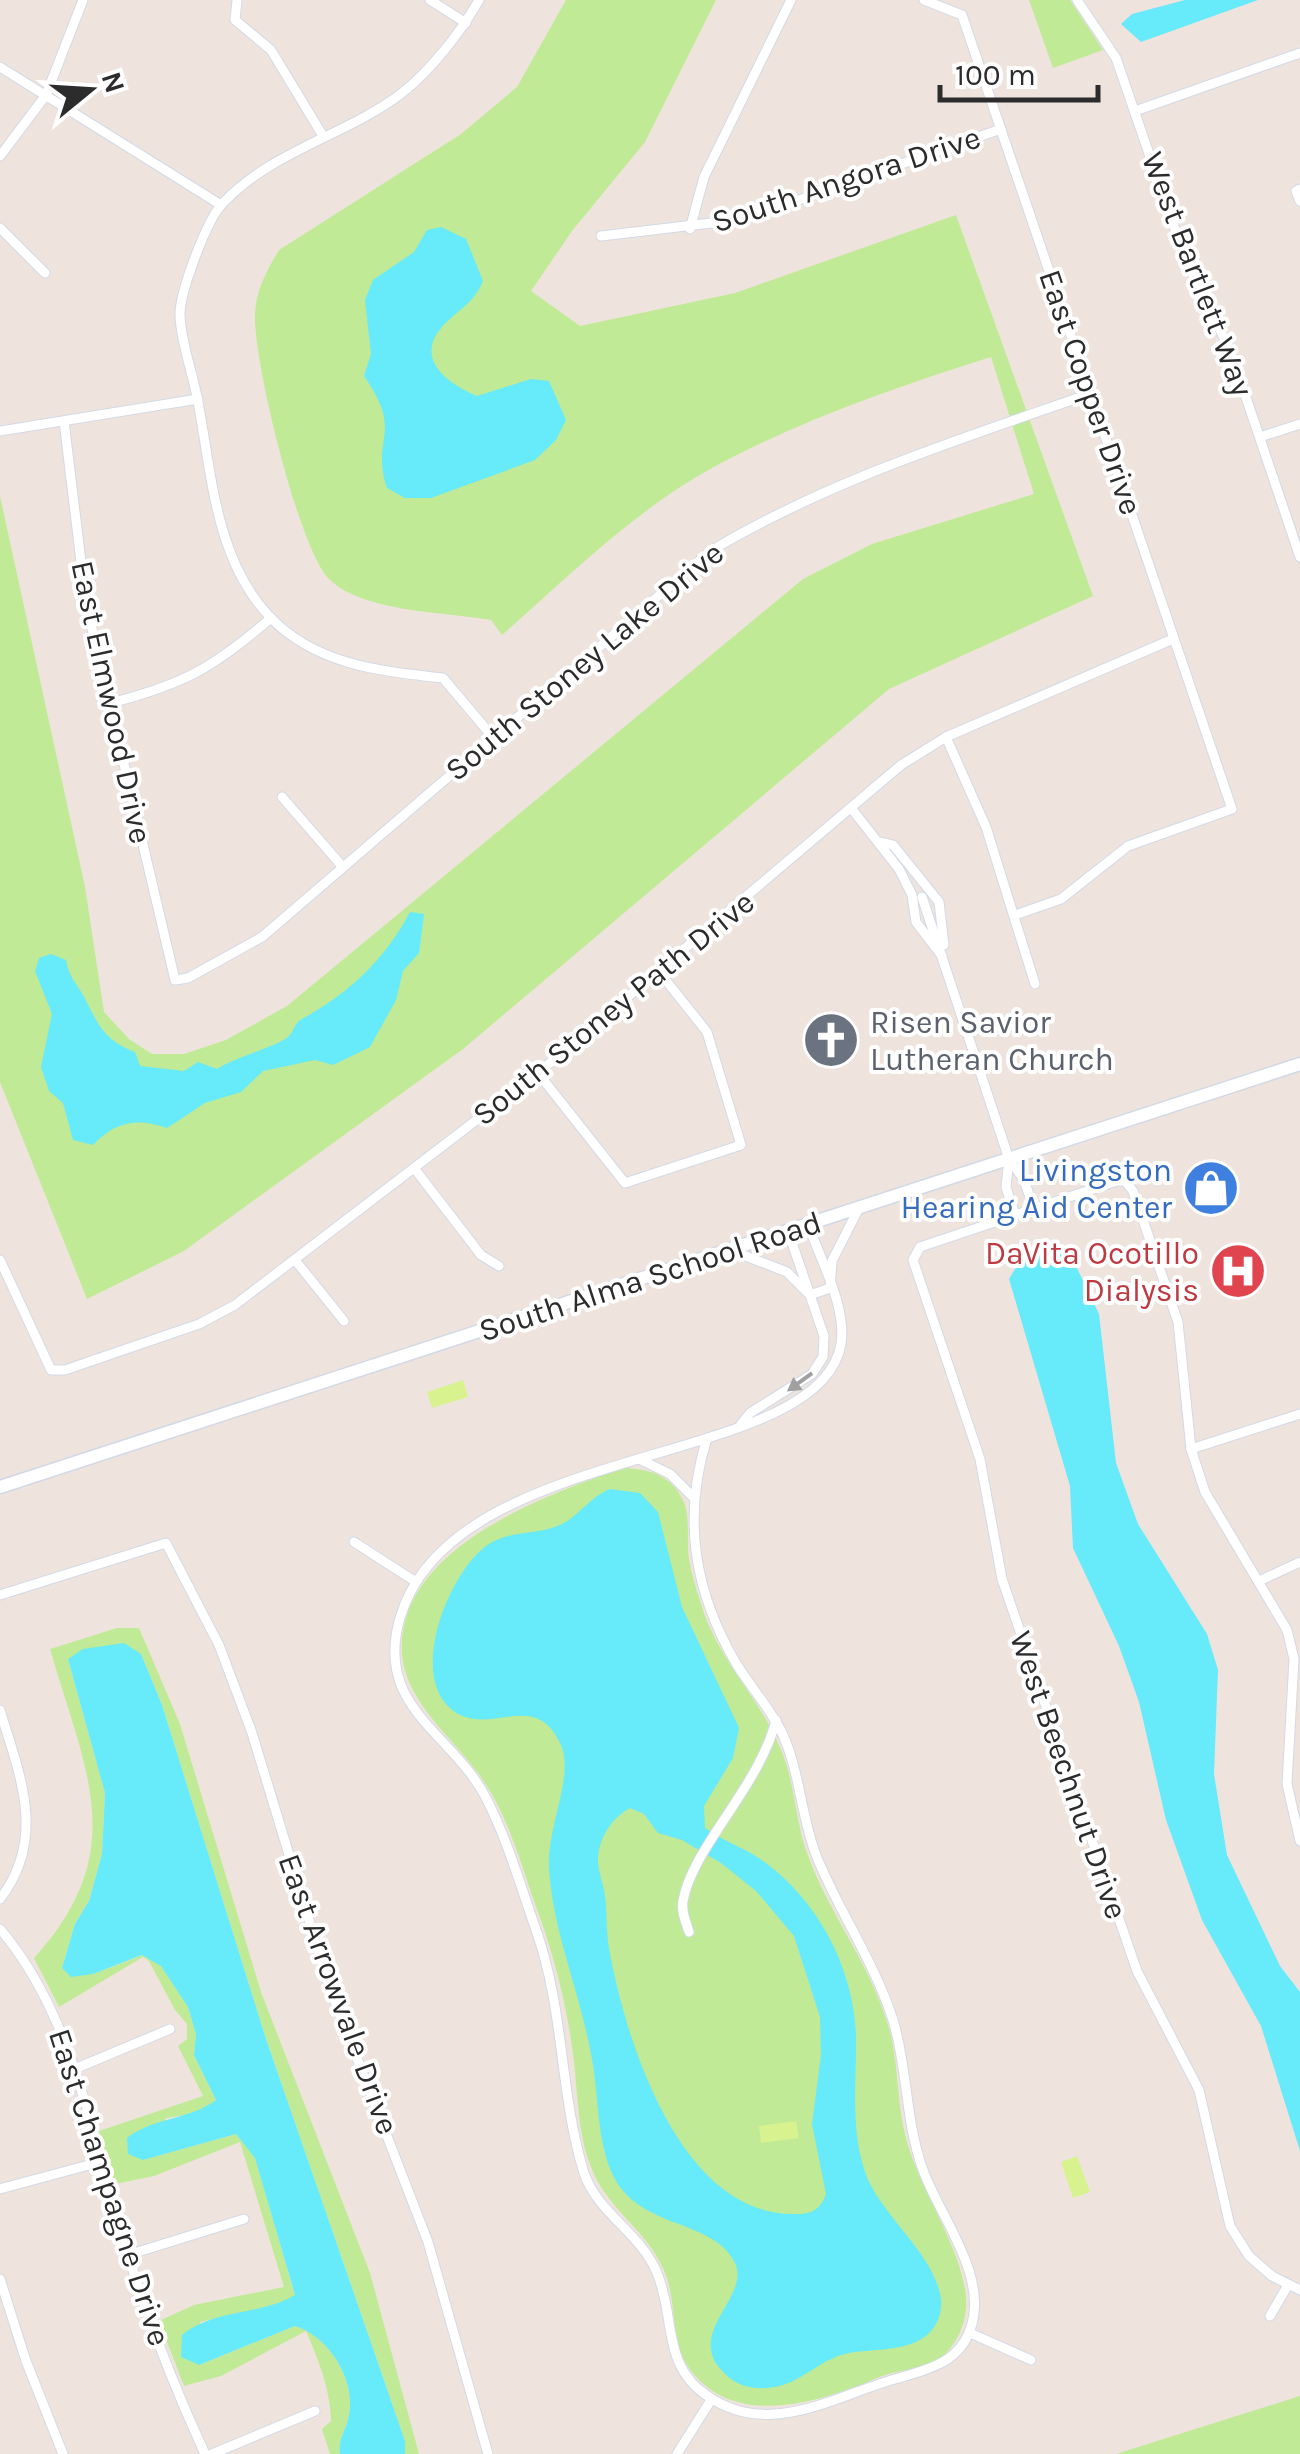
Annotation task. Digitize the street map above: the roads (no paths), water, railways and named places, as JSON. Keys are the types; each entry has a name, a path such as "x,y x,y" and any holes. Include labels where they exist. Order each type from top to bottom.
{"main road":[{"name":"South Alma School Road","path":"0,1487 1300,1064"}],"street":[{"path":"0,156 46,96 83,0"},
{"path":"237,0 234,20 271,50 322,136"},
{"path":"430,0 466,23"},
{"path":"479,0 466,23 402,92 322,136 221,205 198,252 180,314 230,555 271,618 312,648 348,664 443,678 492,736"},
{"path":"690,229 704,177 791,0"},
{"name":"East Copper Drive","path":"924,0 962,15 1232,808 1128,846 1061,899 1015,915"},
{"name":"West Bartlett Way","path":"1077,0 1116,58 1186,261 1230,350 1300,557"},
{"path":"1136,111 1300,53"},
{"path":"0,68 221,205"},
{"name":"South Angora Drive","path":"601,236 690,229 745,219 1001,128"},
{"path":"0,228 45,273"},
{"name":"South Stoney Lake Drive","path":"174,980 188,978 242,950 712,550 783,508 857,476 1092,393"},
{"path":"0,431 198,398"},
{"name":"East Elmwood Drive","path":"64,421 86,603 174,980"},
{"path":"1260,437 1300,424"},
{"path":"108,704 188,679 221,661 271,618"},
{"name":"South Stoney Path Drive","path":"0,1260 51,1370 65,1370 200,1324 235,1305 538,1072 660,973 901,765 946,737 1173,638"},
{"path":"946,737 986,827 1034,984"},
{"path":"282,797 342,866"},
{"path":"851,808 921,896"},
{"path":"879,841 894,846 919,880 921,896 1009,1158 1024,1180 1034,1209"},
{"path":"921,896 916,922 944,959"},
{"path":"538,1072 625,1183 741,1145 706,1032 660,973"},
{"path":"1009,1158 1006,1187 1015,1215 1125,1181 1133,1190 1178,1322 1191,1449 1214,1511 1287,1630 1294,1658 1296,1705 1287,1784 1300,1841"},
{"path":"414,1168 481,1255 500,1266"},
{"path":"830,1288 832,1261 860,1207"},
{"name":"West Beechnut Drive","path":"1015,1215 929,1242 915,1252 913,1260 980,1459 1002,1580 1137,1971 1199,2090 1230,2226 1249,2256 1272,2276 1300,2290"},
{"path":"707,1438 693,1497 700,1580 717,1630 776,1720 790,1751 814,1848 840,1909 867,1954 893,2022 915,2146 972,2287 970,2333 940,2366 813,2410 751,2414 712,2400 690,2382 672,2350 659,2276 645,2250 593,2194 586,2177 572,2119 556,1998 486,1797 471,1774 428,1731 403,1690 397,1670 397,1626 412,1580 499,1512 573,1477 707,1438 789,1407 817,1389 832,1372 842,1325 808,1224"},
{"path":"741,1424 750,1412 812,1374 823,1358 824,1341 788,1231"},
{"path":"730,1250 787,1272 810,1295"},
{"path":"295,1260 344,1321"},
{"path":"810,1295 830,1288"},
{"path":"824,1341 841,1340"},
{"path":"1191,1449 1300,1414"},
{"path":"638,1458 670,1474 693,1497"},
{"path":"354,1542 412,1580"},
{"name":"East Arrowvale Drive","path":"0,1595 166,1543 219,1645 252,1733 328,1986 433,2259 488,2454"},
{"path":"1259,1581 1300,1562"},
{"path":"0,1710 28,1802 28,1830 22,1863 0,1899"},
{"path":"689,1932 683,1898 704,1855 754,1780 776,1720"},
{"name":"East Champagne Drive","path":"0,1929 43,1988 173,2385 208,2454"},
{"path":"72,2070 170,2029"},
{"path":"0,2189 100,2162"},
{"path":"128,2255 244,2219"},
{"path":"0,2278 26,2362 63,2454"},
{"path":"1270,2316 1288,2285"},
{"path":"970,2333 1030,2360"},
{"path":"677,2454 712,2400"},
{"path":"208,2454 315,2412"}],"water":[{"path":"1185,0 1258,0 1141,42 1121,24 1132,14"},
{"path":"441,227 466,239 483,281 475,296 434,339 431,350 438,370 477,396 531,379 549,381 566,420 556,440 535,460 431,498 405,498 387,488 383,471 385,424 364,376 371,354 365,300 373,280 414,252 427,230"},
{"path":"410,912 424,914 419,953 403,971 396,1000 370,1047 333,1065 315,1060 263,1071 241,1092 205,1103 167,1128 136,1122 109,1131 93,1145 73,1140 63,1103 49,1091 41,1067 52,1014 35,971 39,958 51,954 66,960 103,1030 115,1042 135,1052 140,1066 184,1071 198,1062 217,1069 282,1041 299,1021 350,987 389,946"},
{"path":"1057,1250 1074,1262 1099,1314 1116,1463 1138,1524 1207,1634 1218,1670 1214,1774 1227,1855 1280,1966 1300,1992 1300,2151 1261,2026 1202,1920 1166,1820 1139,1702 1119,1646 1073,1548 1070,1486 1009,1279 1028,1256"},
{"path":"610,1489 640,1493 658,1512 682,1607 739,1728 733,1758 704,1806 705,1828 779,1873 815,1914 829,1938 841,1963 854,2016 856,2125 865,2172 928,2266 941,2299 937,2323 918,2341 897,2348 841,2355 787,2384 773,2387 754,2388 731,2379 716,2363 711,2348 713,2333 734,2290 735,2263 710,2238 638,2204 623,2190 606,2157 591,2054 561,1939 549,1869 565,1770 560,1743 550,1727 538,1719 469,1718 455,1712 441,1697 434,1676 438,1627 458,1579 472,1560 495,1541 562,1524","holes":["630,1808 644,1814 658,1833 682,1840 721,1863 756,1891 794,1936 820,2017 821,2055 812,2124 826,2194 813,2211 791,2214 752,2206 718,2184 688,2153 644,2072 617,1985 598,1862 604,1835 618,1817"]},
{"path":"124,1643 141,1654 162,1705 266,2039 405,2441 405,2454 340,2454 349,2415 348,2387 337,2361 307,2331 295,2326 199,2365 181,2357 182,2335 195,2326 295,2295 255,2158 236,2134 143,2160 128,2154 127,2138 137,2131 216,2100 194,2055 196,2034 188,2007 161,1966 142,1955 93,1974 71,1977 62,1968 75,1924 89,1901 102,1854 105,1793 68,1659 83,1649"}],"place":[{"name":"Risen Savior Lutheran Church","path":"831,1040"},
{"name":"Livingston Hearing Aid Center","path":"1211,1188"},
{"name":"DaVita Ocotillo Dialysis","path":"1238,1271"}]}
